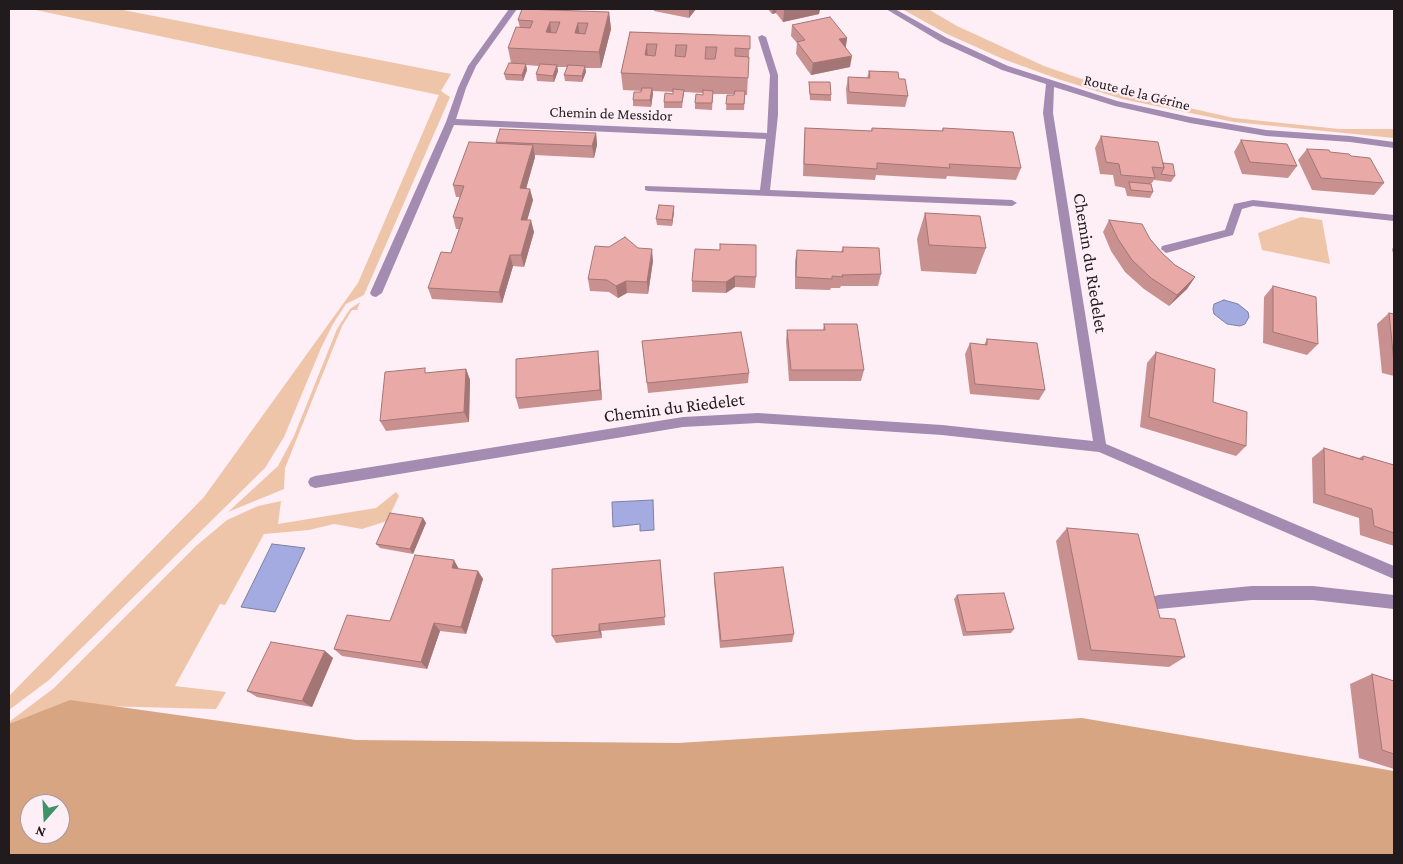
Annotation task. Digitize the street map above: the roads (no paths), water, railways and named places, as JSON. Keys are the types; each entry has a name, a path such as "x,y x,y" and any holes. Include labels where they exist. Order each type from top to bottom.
{"street":[{"path":"376,294 451,122 462,88 472,66 513,9"},
{"name":"Route de la Gérine","path":"890,9 970,52 1050,84 1149,112 1266,133 1350,139 1394,145"},
{"path":"762,37 774,75 773,115 765,193"},
{"name":"Chemin du Riedelet","path":"1050,84 1048,113 1100,448"},
{"name":"Chemin de Messidor","path":"451,122 770,136"},
{"path":"648,188 1012,203"},
{"path":"1166,249 1229,232 1238,206 1253,203 1394,218"},
{"name":"Chemin du Riedelet","path":"315,482 683,422 747,418 799,419 942,430 1100,448 1394,573"},
{"path":"1158,602 1252,593 1313,593 1394,602"}],"water":[{"path":"1224,300 1238,304 1248,312 1249,317 1245,324 1240,326 1227,324 1214,314 1214,304"},
{"path":"653,500 654,530 640,531 640,524 613,527 612,502"},
{"path":"272,544 305,548 275,612 241,607"}]}
